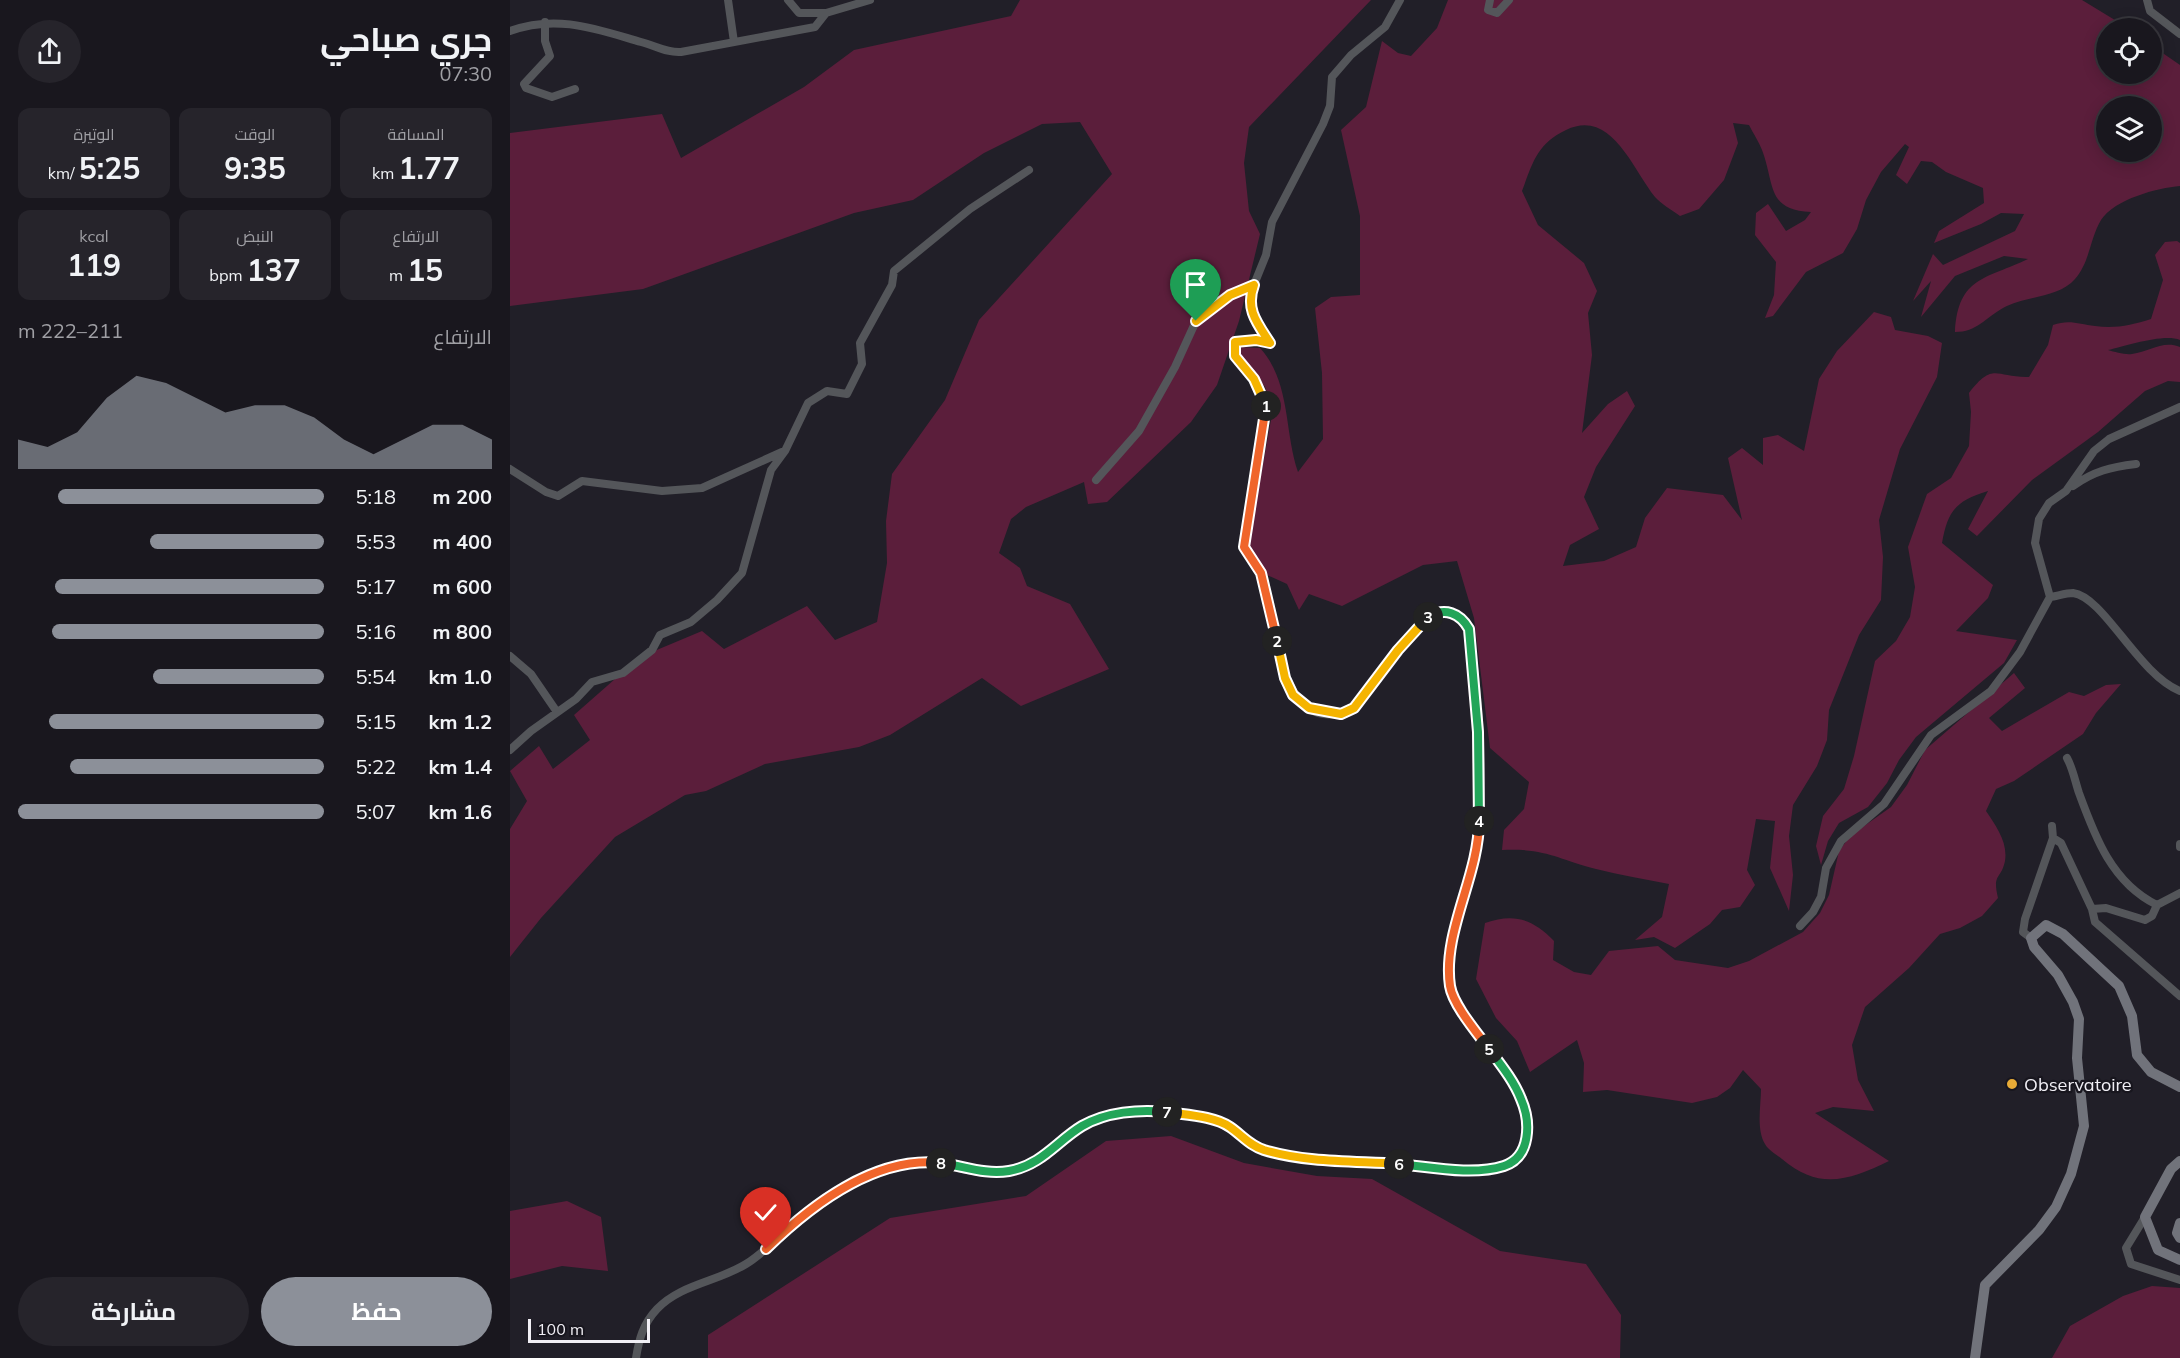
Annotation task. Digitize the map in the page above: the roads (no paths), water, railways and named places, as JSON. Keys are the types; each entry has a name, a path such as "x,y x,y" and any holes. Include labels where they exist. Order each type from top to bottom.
{"street":[{"path":"728,0 734,42"},
{"path":"788,0 799,13 826,13 870,0"},
{"path":"636,1358 639,1337 648,1320 675,1293 747,1264 806,1212 836,1193 895,1167 922,1161 984,1172 1010,1171 1032,1163 1056,1148 1081,1127 1101,1117 1152,1110 1207,1119 1229,1126 1249,1145 1268,1151 1313,1158 1476,1170 1504,1166 1518,1159 1526,1146 1522,1101 1506,1071 1461,1010 1450,988 1455,937 1479,834 1478,732 1469,629 1462,617 1451,612 1435,613 1422,621 1354,708 1341,714 1309,708 1293,695 1285,678 1261,573 1244,547 1266,404 1254,379 1235,356 1235,342 1256,340 1270,343 1251,312 1250,297 1266,255 1272,222 1330,106 1332,77 1351,55 1385,27 1400,0"},
{"path":"1490,0 1488,10 1497,13 1509,0"},
{"path":"2147,0 2150,11 2180,34"},
{"path":"510,31 545,22 597,30 655,46 669,53 815,27 826,13"},
{"path":"545,22 545,41 550,56 524,84 526,88 552,97 575,89"},
{"path":"510,750 592,682 623,673 652,650 660,635 691,622 717,600 742,573 771,470 785,451 808,403 827,391 847,394 855,383 862,364 860,343 892,285 894,271 970,209 1029,170"},
{"path":"1096,480 1139,430 1175,367 1196,321 1230,295 1254,285"},
{"path":"2066,491 2094,451 2109,439 2180,407"},
{"path":"510,469 546,492 558,496 582,481 662,491 702,488 785,451"},
{"path":"1800,926 1813,912 1821,897 1826,868 1840,841 1884,804 1931,735 1991,691 2020,652 2050,597 2035,543 2039,519 2049,503 2091,474 2106,467 2136,464"},
{"path":"2050,597 2072,593 2089,598 2136,657 2158,678 2180,690"},
{"path":"510,656 531,674 557,712"},
{"path":"2067,758 2096,836 2114,869 2135,892 2157,905"},
{"path":"1975,1358 1985,1285 2039,1230 2056,1207 2071,1174 2084,1126 2077,1058 2079,1019 2073,1002 2058,975 2024,932 2025,919 2053,838 2052,826"},
{"path":"2053,838 2061,843 2092,909 2095,922 2180,996"},
{"path":"2092,909 2106,908 2145,920 2152,916 2157,905 2180,893"},
{"path":"2031,938 2046,924 2063,934 2119,986 2132,1016 2137,1055 2151,1072 2180,1087"},
{"path":"2180,1161 2170,1169 2126,1248 2131,1264 2180,1280"},
{"path":"2145,1217 2158,1250 2180,1260"},
{"path":"2180,1224 2177,1233 2180,1238"}],"place":[{"name":"Observatoire","path":"2012,1084"}]}
